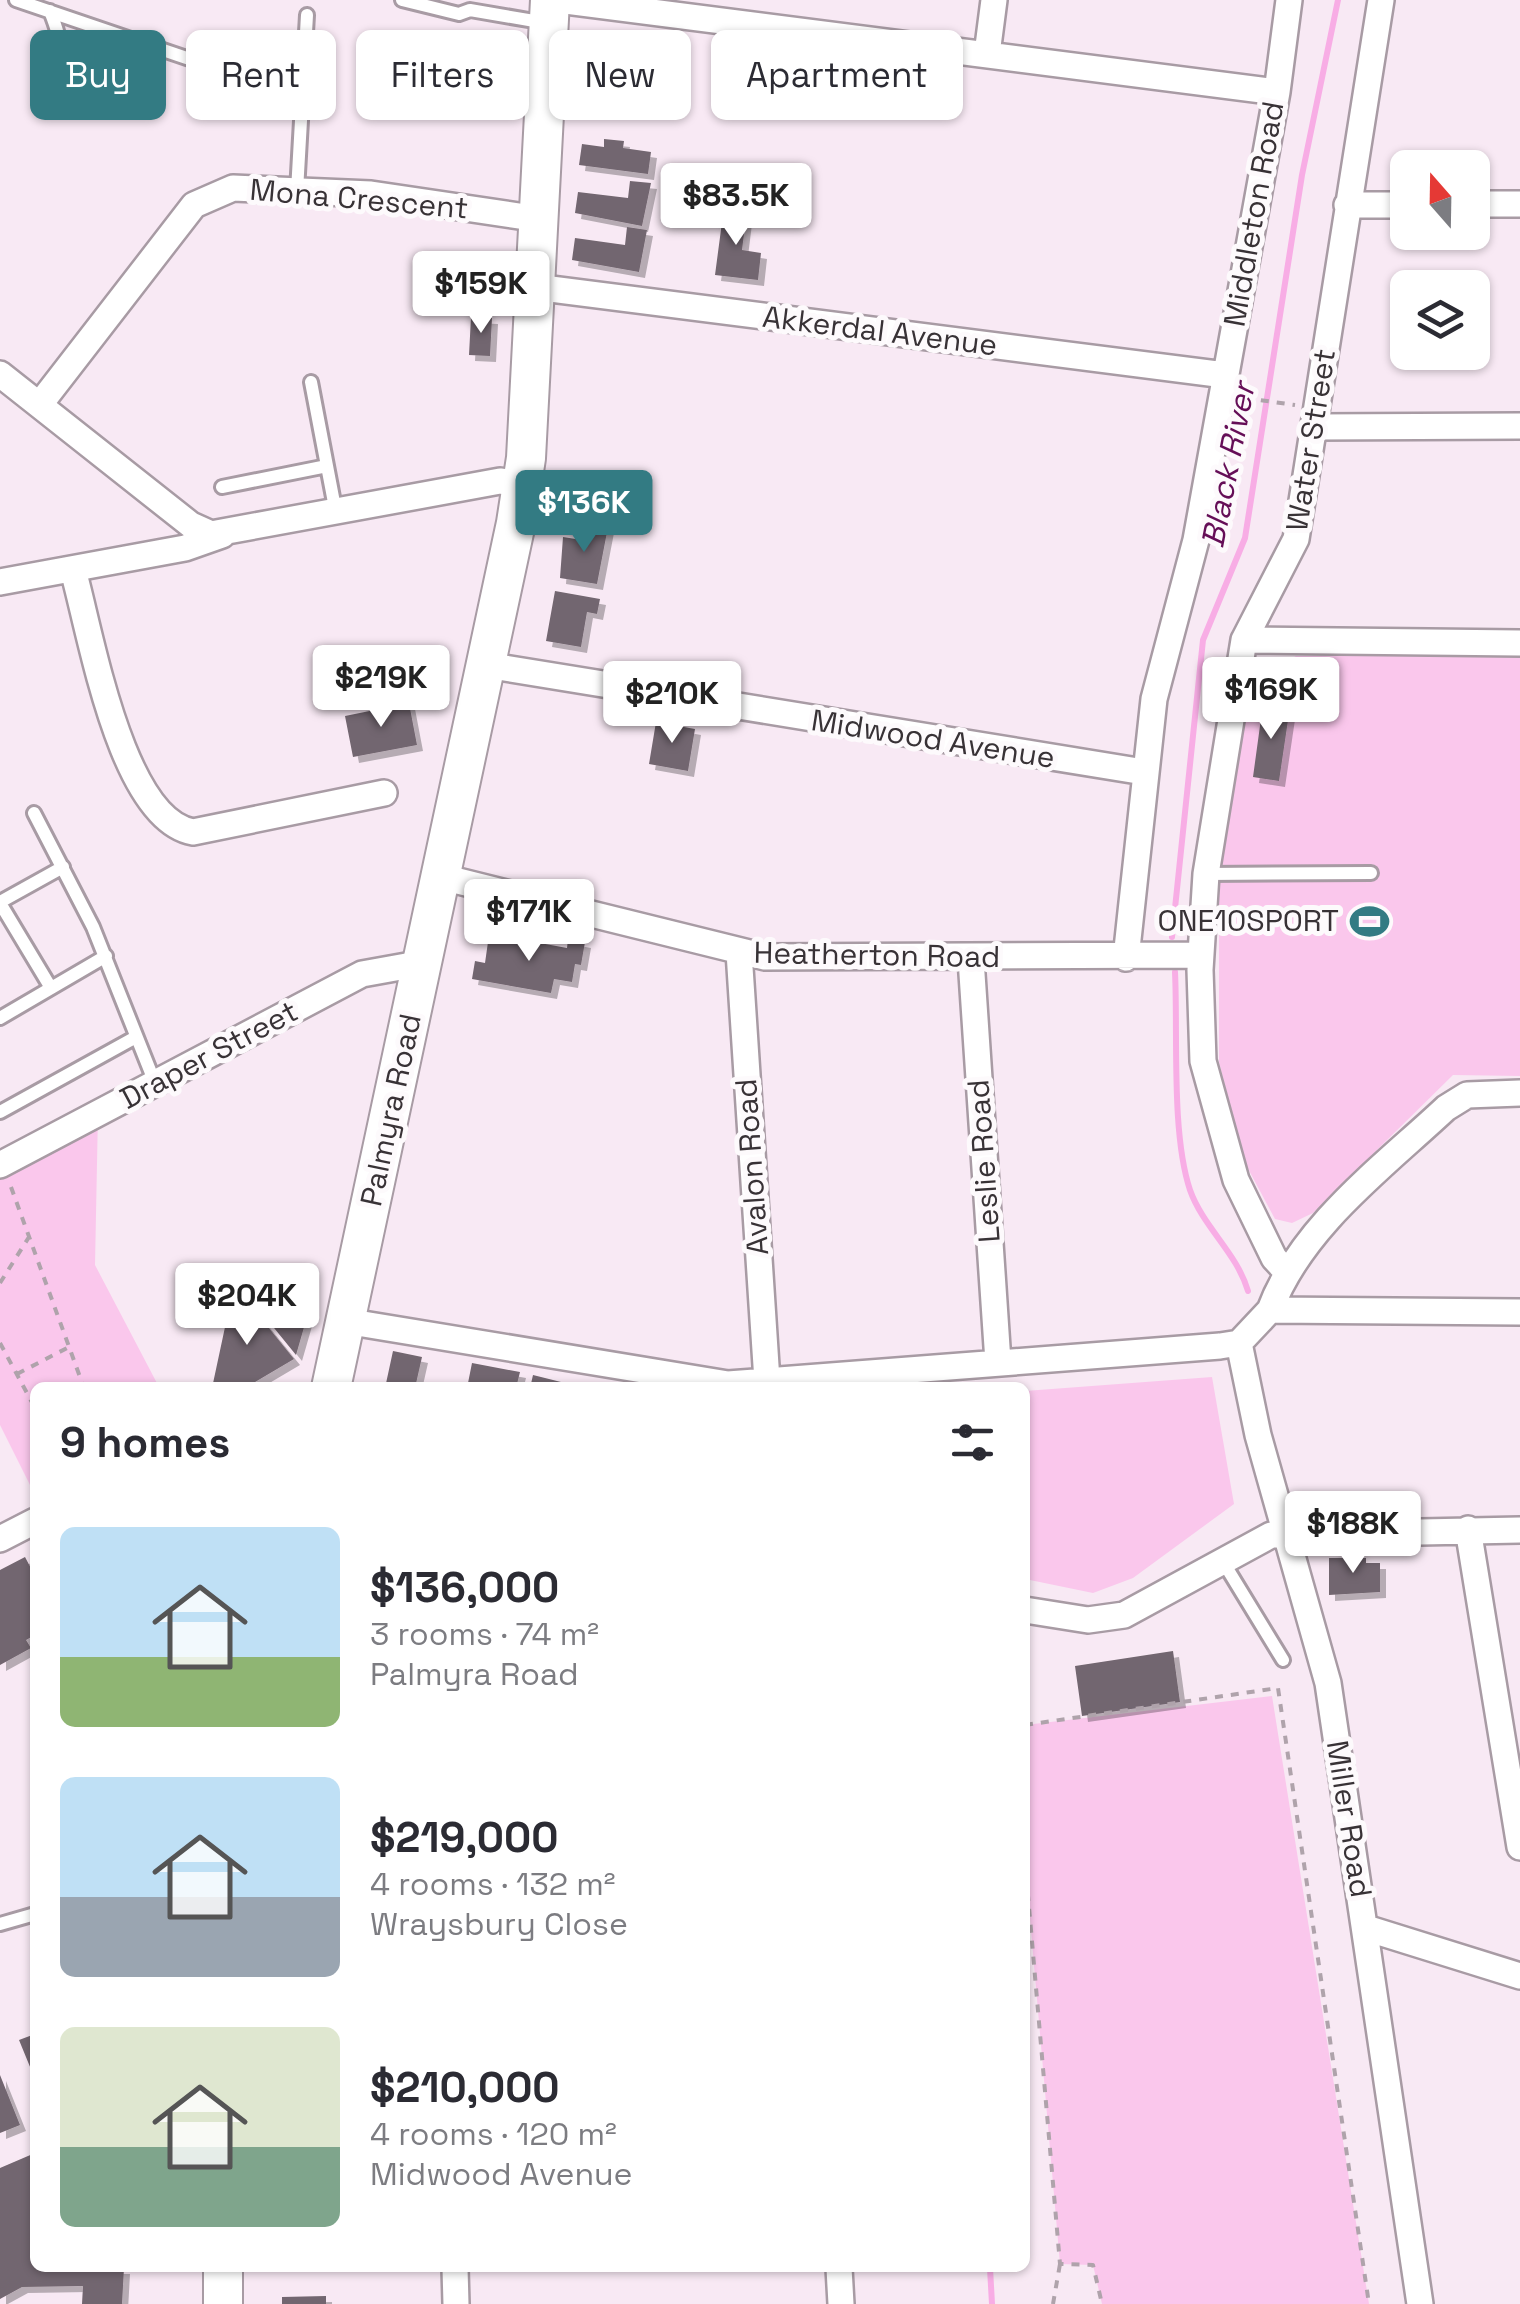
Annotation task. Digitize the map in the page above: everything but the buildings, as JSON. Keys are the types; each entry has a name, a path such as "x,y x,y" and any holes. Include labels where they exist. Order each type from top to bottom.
{"main road":[{"name":"Palmyra Road","path":"331,1382 442,877 522,484 552,8"},
{"path":"223,2272 223,2304"}],"street":[{"path":"987,54 994,0"},
{"name":"Middleton Road","path":"1126,958 1143,830 1144,772 1158,677 1196,540 1276,92 1288,0"},
{"name":"Water Street","path":"1285,1270 1274,1258 1236,1180 1202,1053 1200,956 1206,874 1244,640 1292,550 1316,426 1380,0"},
{"path":"552,8 757,11 987,54 1276,92"},
{"name":"Mona Crescent","path":"40,404 194,206 232,188 371,194 539,220"},
{"path":"1347,204 1390,204"},
{"path":"1490,204 1520,204"},
{"name":"Akkerdal Avenue","path":"535,286 1225,375"},
{"path":"0,374 201,531 222,534"},
{"path":"1316,426 1520,426"},
{"path":"0,582 185,548 222,534 500,481 522,484"},
{"path":"129,559 160,534 164,522 158,498"},
{"path":"73,570 126,758 138,788 166,823 193,832 384,793"},
{"path":"1244,640 1520,643"},
{"name":"Midwood Avenue","path":"486,665 1144,772"},
{"name":"Heatherton Road","path":"442,877 765,957 1200,956"},
{"name":"Avalon Road","path":"739,952 767,1381"},
{"name":"Leslie Road","path":"971,958 998,1362"},
{"name":"Draper Street","path":"1,1164 362,974 423,963"},
{"path":"346,1321 708,1382 767,1381 1239,1342 1270,1310 1285,1270 1320,1229 1446,1108 1467,1095 1520,1093"},
{"path":"1270,1310 1520,1312"},
{"name":"Miller Road","path":"1239,1342 1258,1435 1328,1683 1420,2304"},
{"path":"0,1539 30,1524"},
{"path":"1468,1529 1513,1763 1520,1847"},
{"path":"1030,1611 1088,1620 1124,1615 1157,1601 1261,1538 1287,1532 1520,1530"},
{"path":"1366,1928 1520,1976"},
{"path":"455,2272 456,2304"},
{"path":"839,2272 841,2304"}],"lane":[{"path":"16,0 186,58"},
{"path":"402,0 459,14 470,10 552,8"},
{"path":"50,12 58,30"},
{"path":"297,190 307,15"},
{"path":"312,382 336,512"},
{"path":"222,487 328,466"},
{"path":"34,813 106,956 155,1083"},
{"path":"51,988 0,902 63,867"},
{"path":"1206,874 1370,873"},
{"path":"0,1018 106,956"},
{"path":"0,1112 136,1036"},
{"path":"1222,1560 1283,1660"},
{"path":"0,1924 30,1915"}],"path":[{"path":"1258,400 1291,404"},
{"path":"1,1164 82,1382"},
{"path":"0,1283 29,1237"},
{"path":"0,1342 30,1399"},
{"path":"17,1374 69,1347"},
{"path":"1030,1724 1278,1688 1369,2304"},
{"path":"1030,1919 1060,2264 1053,2304"},
{"path":"1060,2264 1093,2265 1102,2304"}],"shaded area":[{"name":"ONE10SPORT","path":"1296,656 1520,656 1520,1076 1453,1075 1313,1213 1292,1223 1275,1219 1245,1163 1219,1062 1219,886 1247,697 1268,671"},
{"path":"98,1113 95,1265 156,1382 30,1382 30,1485 0,1425 0,1165"},
{"path":"1212,1377 1234,1504 1133,1578 1093,1593 1030,1580 1030,1391"},
{"path":"1272,1696 1369,2304 1102,2304 1093,2265 1060,2264 1030,1919 1030,1724"}],"waterway":[{"name":"Black River","path":"1172,937 1203,640 1245,538 1302,175 1338,0"},
{"name":"Black River","path":"1175,972 1178,1113 1184,1167 1196,1203 1236,1264 1248,1291"},
{"name":"Black River","path":"990,2272 992,2304"}],"place":[{"name":"ONE10SPORT","path":"1369,921"}]}
